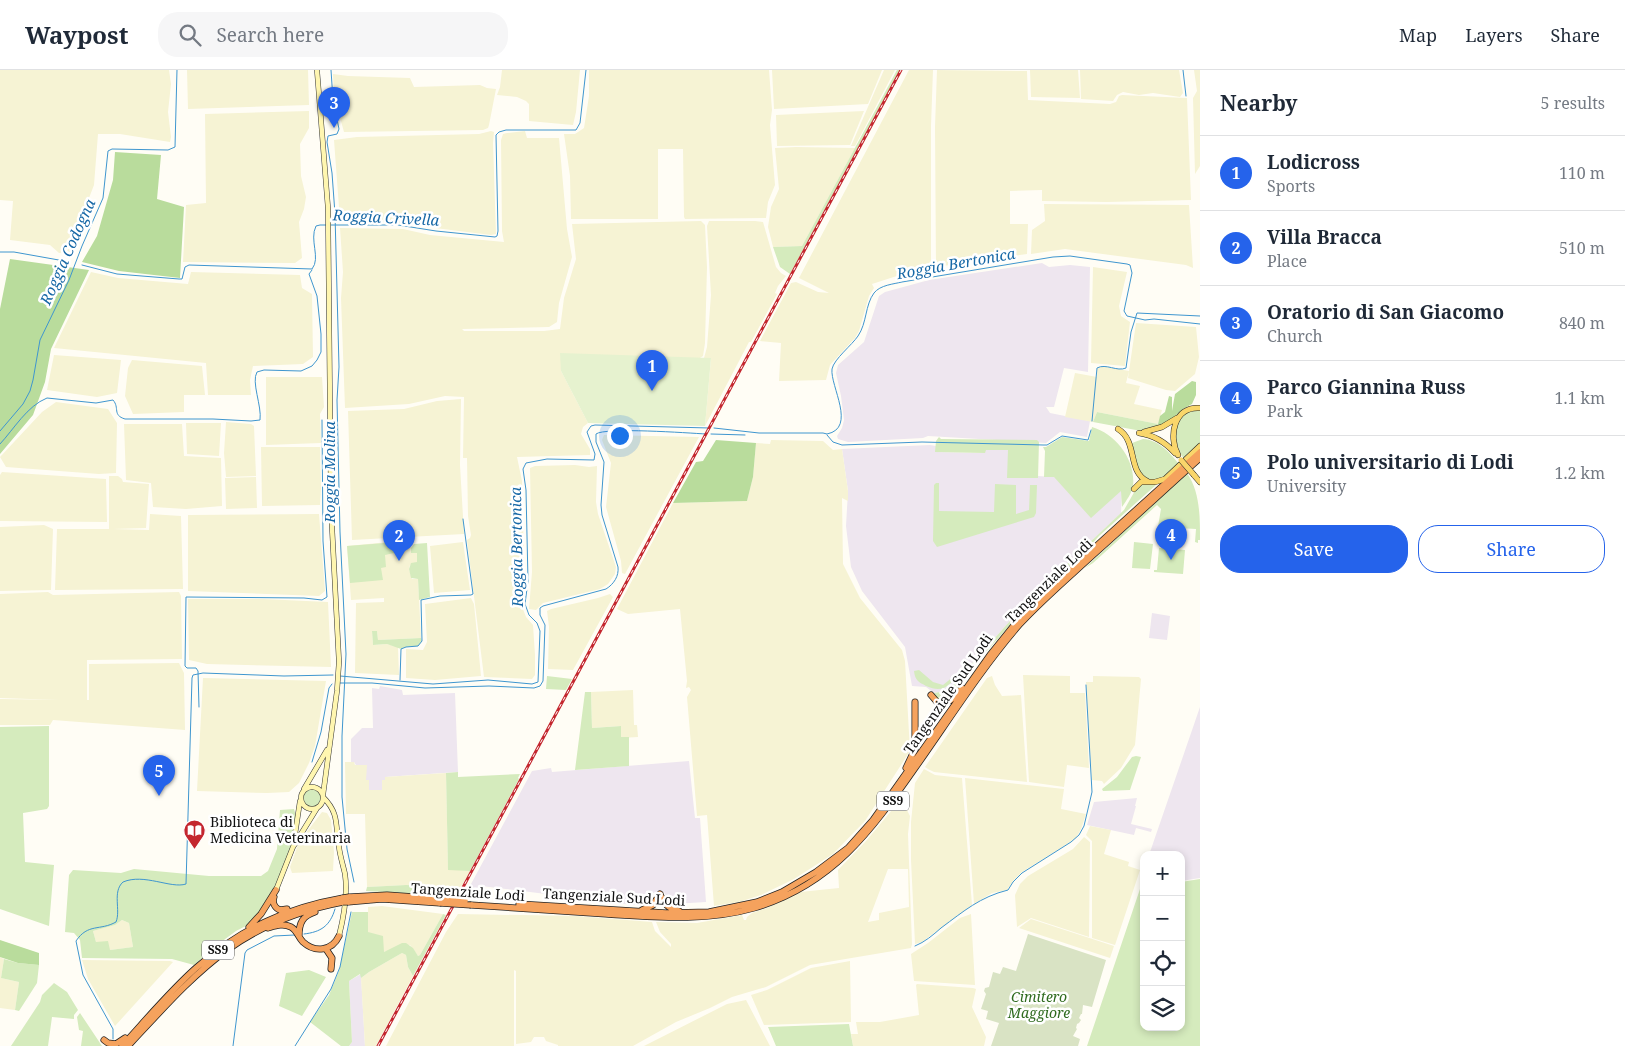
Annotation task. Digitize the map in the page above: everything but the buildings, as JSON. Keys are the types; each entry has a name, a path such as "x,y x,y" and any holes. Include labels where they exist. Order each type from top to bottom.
{"highway":[{"name":"Tangenziale Sud Lodi","path":"472,903 686,913 743,906 768,898 794,886 828,864 848,848 866,829 998,644 1038,600 1200,452"},
{"name":"Tangenziale Lodi","path":"128,1046 195,974 222,952 251,934 295,914 346,900 442,901 647,917 701,917 735,912 762,905 791,892 815,878 845,856 875,824 995,656 1021,624 1052,593 1200,458"},
{"path":"1103,539 1113,526 1165,479"},
{"path":"931,695 940,702 953,699 985,656 998,644"},
{"path":"883,806 890,791 913,756 915,745 915,702"},
{"path":"276,890 273,903 277,909 301,907"},
{"path":"227,944 257,919 276,890"},
{"path":"638,912 653,904 660,894 664,904 673,910 686,913"},
{"name":"SS9","path":"122,1046 194,969 227,944 261,923 301,907 346,900"},
{"path":"299,936 299,926 305,916 328,905"},
{"path":"251,934 280,925 293,928 307,944 326,949 334,945 339,936"},
{"path":"326,949 332,958 331,969"},
{"path":"103,1043 116,1044 121,1042 134,1028 142,1025"}],"main road":[{"path":"276,890 293,847 322,802 338,683 339,655 332,508 328,208 317,70"},
{"path":"1198,480 1169,446 1150,435 1139,433 1162,427 1189,409 1200,408"},
{"path":"1179,416 1173,433 1174,444 1179,458"},
{"path":"1118,429 1125,434 1130,442 1136,470 1148,482"},
{"path":"1130,442 1132,435 1137,433"},
{"path":"1134,489 1142,482 1156,482 1165,479 1200,446"},
{"path":"293,847 301,793 330,745"},
{"path":"304,790 307,787 315,787 321,791 336,818 346,892 339,936"},
{"path":"300,800 307,808 332,808"}],"shaded area":[{"path":"0,70 169,70 171,84 168,112 170,142 120,134 98,134 94,185 74,237 71,252 59,253 50,245 10,240 13,201 0,200"},
{"path":"187,70 308,70 309,105 188,109"},
{"path":"502,70 580,70 573,125 529,121 529,104 526,101 517,97 497,95"},
{"path":"589,70 769,70 772,110 770,125 775,185 768,202 766,218 685,219 683,149 658,149 658,219 571,219 570,176 564,134 575,134 584,128 589,96"},
{"path":"772,70 882,70 868,104 774,109"},
{"path":"884,70 895,70 855,146 851,146"},
{"path":"909,70 933,70 931,269 906,273 872,284 874,288 869,296 859,331 830,365 826,380 779,381 781,343 760,341 791,283 796,282 818,292 829,293 799,278"},
{"path":"937,70 1027,71 1028,100 1110,104 1116,102 1119,96 1122,95 1187,98 1191,200 1042,201 1042,190 1010,191 1010,224 1028,224 1027,254 936,267 935,127"},
{"path":"1030,70 1078,70 1080,98 1031,97"},
{"path":"1080,70 1179,70 1183,93 1180,97 1153,93 1139,95 1123,92 1117,95 1113,101 1081,99"},
{"path":"1194,70 1200,70 1200,166 1195,174 1193,98 1197,91"},
{"path":"333,74 410,78 414,87 480,85 496,89 488,128 483,130 344,132 334,96"},
{"path":"309,111 309,128 300,144 301,176 306,197 299,222 302,258 295,263 183,262 186,205 206,203 205,114"},
{"path":"864,111 850,145 777,146 776,115"},
{"path":"525,131 527,138 559,138 567,229 572,257 559,303 557,322 549,327 462,329 464,331 544,331 560,329 564,298 576,259 572,224 701,221 705,225 707,267 703,356 700,358 561,371 588,423 583,427 581,434 590,449 590,455 517,457 522,481 524,561 521,604 526,617 533,625 535,675 532,679 484,677 467,540 471,535 468,516 467,458 463,458 464,397 445,396 409,404 345,408 341,298 343,272 340,228 403,229 430,235 504,242 502,231 501,140 503,134"},
{"path":"494,132 496,234 435,228 413,223 340,221 334,140 357,137 479,134"},
{"path":"775,148 855,148 802,246 773,247 768,227 771,207 779,189"},
{"path":"1044,204 1189,205 1193,268 1186,265 1065,249 1031,254 1032,230 1045,221"},
{"path":"709,221 763,222 776,267 786,276 778,286 775,293 777,294 751,342 749,342 705,426 711,358 704,358 707,347 711,295 707,226"},
{"path":"1042,263 1049,267 1070,265 1090,267 1088,372 1064,368 1054,407 1046,407 1050,413 1090,421 1087,437 1060,432 1046,443 928,436 923,438 848,442 838,439 837,436 844,420 836,373 838,365 864,342 879,296 885,292 929,280"},
{"path":"1093,267 1127,272 1119,306 1121,316 1130,322 1125,366 1091,363"},
{"path":"91,272 118,278 188,284 191,272 300,275 302,288 312,294 313,357 303,364 253,366 250,380 251,395 208,395 206,363 54,348"},
{"path":"1136,323 1196,327 1199,357 1195,374 1175,391 1128,378"},
{"path":"54,355 121,360 117,393 97,397 47,390"},
{"path":"132,360 202,366 205,395 184,395 184,412 133,414 125,396 128,368"},
{"path":"1102,366 1129,371 1126,383 1140,386 1134,404 1162,410 1158,424 1097,412 1093,422 1065,417 1075,373 1097,377 1097,369"},
{"path":"266,377 322,377 324,407 320,414 321,443 266,445"},
{"path":"461,399 460,465 464,534 352,540 348,411 404,409 437,401"},
{"path":"56,402 108,409 117,423 116,473 99,474 6,467 0,457 42,412"},
{"path":"226,422 251,424 254,426 256,476 226,477 224,453"},
{"path":"186,423 221,423 219,456 187,454"},
{"path":"124,424 182,424 184,456 221,458 222,506 186,509 153,507 151,483 126,480"},
{"path":"604,435 699,437 625,574 622,573 621,561 606,507 611,463 602,440"},
{"path":"771,440 823,441 833,450 842,449 848,491 848,501 842,498 843,564 860,598 902,650 905,661 910,751 865,821 833,854 794,879 761,895 739,902 714,906 707,815 697,816 687,697 691,690 689,687 686,688 687,681 680,609 628,614 617,609 673,503 747,501 753,477 756,443 770,444"},
{"path":"936,446 936,452 985,453 985,450 1008,450 1038,478 1038,476 1054,477 1122,491 1121,513 1025,604 953,685 946,691 934,693 926,687 912,686 905,647 862,591 851,567 846,526 848,491 842,449"},
{"path":"261,447 320,447 320,505 262,506"},
{"path":"535,466 597,466 596,502 598,514 616,567 615,574 608,584 600,589 543,603 536,610 529,609 532,572 530,468"},
{"path":"2,472 106,479 107,522 0,521 0,475"},
{"path":"109,476 118,476 123,482 149,484 146,528 113,529 149,530 150,514 181,516 183,589 55,590 57,529 109,529"},
{"path":"256,477 257,508 226,509 225,478"},
{"path":"319,514 325,591 319,596 188,591 188,515"},
{"path":"44,525 53,529 51,590 0,591 0,527"},
{"path":"410,540 411,553 417,553 417,563 410,565 409,569 412,579 418,579 421,638 378,640 377,631 372,631 373,645 387,644 398,647 399,675 355,673 356,603 384,602 384,598 351,600 347,546"},
{"path":"463,542 470,590 434,593 430,546"},
{"path":"48,592 53,595 179,592 181,596 182,659 87,660 87,700 89,700 89,664 179,663 184,673 185,730 53,720 50,725 0,725 0,699 60,700 0,698 0,594"},
{"path":"610,594 613,597 573,670 548,669 549,627 547,611"},
{"path":"471,598 474,604 481,676 435,680 406,678 406,649 423,650 427,642 425,604"},
{"path":"188,599 263,599 328,602 331,667 207,664 189,660"},
{"path":"1152,613 1170,616 1167,640 1149,638"},
{"path":"1023,675 1070,676 1070,693 1085,693 1089,768 1067,765 1064,787 1029,782"},
{"path":"992,676 1002,696 1021,695 1027,782 934,772 925,767 987,678"},
{"path":"1093,676 1139,677 1141,679 1135,745 1121,768 1104,784 1102,781 1092,780 1086,682 1093,682"},
{"path":"203,678 326,681 315,746 299,783 289,792 197,791"},
{"path":"380,686 402,690 403,695 455,693 458,772 385,777 385,780 382,780 382,790 369,790 369,781 366,780 354,762 351,762 351,739 362,728 373,728 372,688 379,689"},
{"path":"633,690 634,725 637,725 638,737 621,738 620,726 592,728 591,692"},
{"path":"1200,707 1200,878 1185,880 1185,851 1150,851"},
{"path":"689,761 695,818 700,818 706,902 673,904 668,900 664,892 653,893 646,901 634,905 481,886 470,898 464,897 532,771 551,768 552,772"},
{"path":"345,762 354,762 355,765 367,765 366,780 369,780 369,790 382,790 382,780 385,780 385,777 446,773 448,869 470,871 461,887 406,885 367,887 365,814 346,814"},
{"path":"924,769 935,775 962,778 972,905 922,942 915,944 911,822 915,783"},
{"path":"965,778 1064,789 1061,809 1086,814 1081,829 1076,838 1022,872 1007,890 992,893 974,904"},
{"path":"1137,798 1131,824 1152,829 1151,832 1136,828 1134,835 1087,825 1094,802"},
{"path":"900,805 907,810 910,816 908,834 911,948 810,965 766,987 732,997 676,1022 633,1046 558,1046 546,1041 544,1037 534,1037 531,1042 516,1044 516,971 514,970 514,1046 386,1046 446,932 458,914 576,916 652,922 655,931 671,947 671,944 660,932 656,922 697,923 742,915 744,920 746,920 752,913 800,892 839,888 838,870 892,810","holes":["888,869 908,869 909,907 879,913 879,920 868,922"]},
{"path":"322,812 327,813 331,820 334,852 333,871 292,873 290,867 299,842"},
{"path":"1090,826 1111,830 1104,854 1129,862 1128,866 1140,870 1115,945 1092,938 1092,841 1086,835"},
{"path":"1084,837 1090,842 1089,937 1031,918 1017,927 1015,895 1020,884 1028,876 1073,849"},
{"path":"382,906 443,914 420,955 418,956 410,945 384,952 368,932 368,907"},
{"path":"971,914 975,985 914,981 911,954 960,918"},
{"path":"1031,919 1114,946 1110,958 1019,928"},
{"path":"122,920 129,923 133,947 110,950 96,942 93,931 115,925"},
{"path":"402,953 406,955 408,967 413,976 376,1046 365,1046 361,978"},
{"path":"0,957 4,959 1,978 19,982 15,1010 0,1008"},
{"path":"82,960 173,962 115,1026 88,979"},
{"path":"850,961 851,1022 764,1025 751,995 767,990 811,968"},
{"path":"361,974 365,1046 349,1046 352,1042 349,981"},
{"path":"917,984 976,989 972,1007 986,1037 984,1046 853,1046 851,1034 858,1034 856,1022 880,1022 919,1015"},
{"path":"746,1000 770,1046 644,1046 727,1004"}],"green space":[{"path":"897,70 900,70 790,274 780,267 773,247 802,246"},
{"path":"115,152 161,155 157,199 184,207 180,278 119,271 82,262 97,236 113,180"},
{"path":"10,259 89,270 51,349 45,382 33,415 0,454 0,309"},
{"path":"560,353 711,358 705,426 588,423 561,371"},
{"path":"1192,381 1196,382 1196,395 1192,404 1183,409 1166,424 1158,424 1160,416 1165,412 1169,396 1172,397 1172,411 1175,394"},
{"path":"1192,411 1200,411 1200,444 1184,459 1176,439 1177,425 1185,414"},
{"path":"1097,412 1166,424 1136,430 1093,422"},
{"path":"1092,427 1101,430 1123,449 1131,467 1133,486 1122,507 1121,491 1091,518 1054,477 1044,477 1045,451 1043,447 1062,437 1089,441"},
{"path":"939,437 941,439 1037,440 1039,442 1038,478 1007,478 1008,450 986,450 985,453 935,452 936,441"},
{"path":"1143,439 1159,444 1179,464 1160,479 1153,480 1142,475 1136,463 1132,443"},
{"path":"716,440 756,443 753,477 747,501 673,503 696,462 703,461"},
{"path":"1187,473 1197,496 1200,522 1200,540 1198,540 1198,543 1195,542 1196,529 1161,527 1159,539 1156,538 1161,509 1157,505 1093,563 1085,568"},
{"path":"939,483 939,511 994,512 995,484 1016,485 1016,514 1029,510 1030,485 1037,485 1036,513 1034,517 937,547 933,541 934,485"},
{"path":"1141,484 1156,485 1099,536 1082,555 1027,606 985,653 953,697 939,701 934,693 946,691 953,685 1025,604 1124,510"},
{"path":"398,542 399,552 385,555 386,567 381,568 383,580 350,583 347,546"},
{"path":"1134,542 1153,544 1150,569 1132,568"},
{"path":"427,543 430,597 419,600 418,579 411,578 409,569 411,563 417,562 417,553 411,553 411,548 414,544"},
{"path":"1159,548 1185,550 1183,574 1154,572 1154,570 1157,570"},
{"path":"372,631 377,631 378,640 421,638 422,641 418,646 401,649 387,644 373,645"},
{"path":"919,670 933,682 943,685 959,672 958,670 961,672 946,687 937,689 926,686 918,681 914,671"},
{"path":"547,676 572,679 566,690 546,689"},
{"path":"585,692 591,692 592,728 621,726 621,737 629,737 629,766 575,770"},
{"path":"49,726 49,806 47,809 23,813 25,862 54,865 49,926 0,909 0,727"},
{"path":"1132,757 1141,757 1130,790 1103,791 1102,789 1117,777"},
{"path":"458,772 458,777 520,774 470,871 448,870 446,773"},
{"path":"308,789 316,789 321,794 319,805 308,807 303,802 303,794"},
{"path":"294,809 296,820 294,835 284,868 268,900 251,923 236,931 194,965 172,959 82,958 80,940 74,933 65,932 69,875 73,870 121,873 134,869 209,876 261,876 268,871 277,849 280,810","holes":["122,920 129,923 133,947 110,950 108,941 96,942 93,931 115,925"]},
{"path":"1200,879 1200,1046 1087,1046 1140,889 1140,1031 1185,1031 1185,881"},
{"path":"406,885 461,887 456,896 366,891 367,887"},
{"path":"352,912 368,912 368,932 383,936 384,952 402,943 406,943 413,948 418,956 443,914 446,915 413,976 408,967 406,955 402,953 361,978 360,974 349,981 352,1042 349,1046 341,1046 310,1022 329,995 339,971"},
{"name":"Cimitero Maggiore","path":"1028,934 1106,960 1092,1007 1083,1005 1082,1014 1079,1018 1081,1020 1077,1024 1077,1029 1073,1036 1080,1039 1078,1046 991,1046 999,1023 986,1019 988,1011 981,1009 986,994 984,991 985,988 989,987 993,972 1000,974 1003,967 1016,971"},
{"path":"0,940 39,953 39,965 18,963 0,957"},
{"path":"4,959 18,963 39,965 37,983 19,1011 15,1010 19,982 1,978"},
{"path":"309,970 326,977 302,1016 279,1006 286,973"},
{"path":"54,983 67,992 78,1010 74,1015 74,1019 52,1017 48,1046 11,1046 40,1002 42,995"},
{"path":"80,1013 102,1046 81,1046 83,1031 79,1030 77,1017"},
{"path":"849,1024 853,1046 776,1046 768,1027"}],"waterway":[{"name":"Roggia Codogna","path":"0,431 23,404 30,391 40,340 69,280 103,198 108,151 112,149 168,150 175,147 177,70"},
{"name":"Roggia Molina","path":"331,70 333,100 339,129 337,134 328,136 327,142 332,173 335,214 339,367 337,400 340,532 346,654 342,736 342,797 347,849 354,882"},
{"name":"Roggia Crivella","path":"82,265 117,274 179,279 182,279 185,267 189,265 312,269 315,260 314,231 316,226 320,225 398,225 495,237 498,231 496,135 506,130 576,130 580,123 586,70"},
{"path":"1183,70 1186,96"},
{"name":"Roggia Crivella","path":"0,252 14,252 70,262"},
{"name":"Roggia Bertonica","path":"714,428 759,433 827,434 836,430 840,424 841,415 832,376 833,365 861,331 874,293 880,288 891,284 1053,257 1070,256 1130,265 1132,273 1124,311 1127,316 1145,320 1154,319 1200,324"},
{"path":"0,444 33,406 47,398 96,403 113,400 117,413 125,419 260,420 260,408 255,382 257,372 264,370 301,371 312,366 321,352 317,296 309,274 312,270"},
{"path":"1092,421 1097,368 1104,366 1119,369 1126,368 1131,332 1137,313 1200,316"},
{"path":"199,707 198,671 196,668 187,668 185,666 186,597 304,598 322,600 327,597 323,541 322,420"},
{"name":"Roggia Bertonica","path":"340,676 433,684 488,680 532,684 538,682 540,631 537,623 529,615 525,604 528,581 526,490 523,469 526,463 547,459 594,460 595,454 587,432 591,426 595,425 709,428"},
{"path":"827,435 833,442 842,445 922,442 1047,445 1062,436 1088,440 1091,430"},
{"path":"340,683 372,683 425,688 489,686 534,688 540,686 543,681 545,625 540,615 540,608 606,589 614,582 618,574 618,567 602,515 604,462 596,442 596,434 614,431 706,434"},
{"path":"711,434 745,435"},
{"path":"400,680 401,649 418,646 422,641 421,600 440,596 473,594 463,519"},
{"name":"Roggia Bertonica","path":"113,1039 113,1029 83,975 76,941 90,929 116,922 118,912 117,896 123,882 140,879 173,885 186,884 193,675 203,673 284,676 333,675"},
{"path":"312,762 321,732 329,688 332,684"},
{"path":"915,946 929,938 973,905 989,896 1008,890 1022,873 1079,835 1084,826 1092,792 1086,685"},
{"path":"304,934 315,932 324,927 335,909"},
{"path":"295,1046 331,989 340,967 351,912"},
{"path":"233,1046 245,953 247,950 274,936 295,935"}],"railway":[{"path":"378,1046 901,70"}],"place":[{"name":"Oratorio di San Giacomo","path":"334,128"},
{"name":"Lodicross","path":"652,391"},
{"name":"Parco Giannina Russ","path":"1171,560"},
{"name":"Villa Bracca","path":"399,561"},
{"name":"Polo universitario di Lodi","path":"159,796"},
{"name":"Biblioteca di Medicina Veterinaria","path":"194,849"}]}
